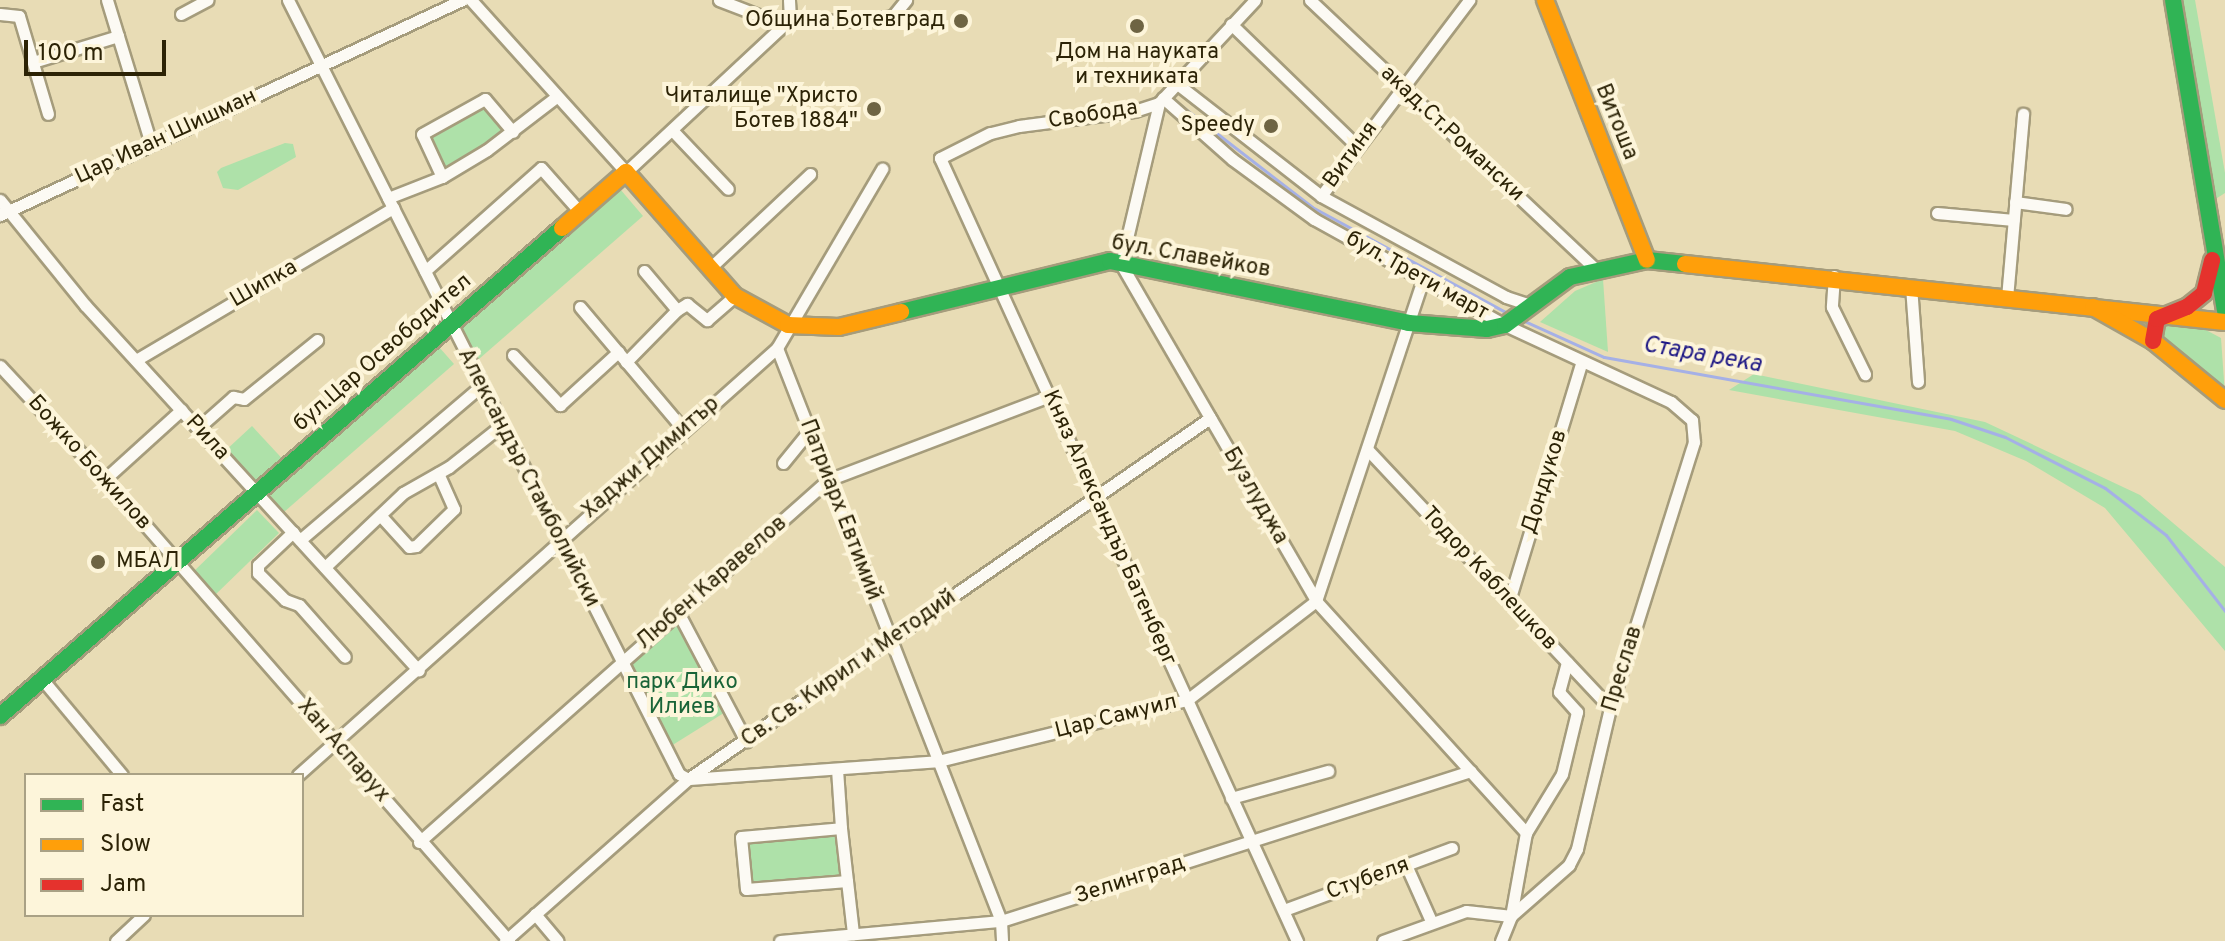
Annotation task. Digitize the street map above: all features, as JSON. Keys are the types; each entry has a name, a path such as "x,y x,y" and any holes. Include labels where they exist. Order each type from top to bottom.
{"street":[{"path":"107,0 151,144"},
{"path":"181,14 207,0"},
{"name":"Александър Стамболийски","path":"288,0 679,774 688,779"},
{"name":"Цар Иван Шишман","path":"4,213 462,0"},
{"path":"471,0 735,296 788,325"},
{"path":"719,0 771,20 859,21 893,16 906,0"},
{"path":"789,0 790,19"},
{"name":"Свобода","path":"940,158 990,133 1161,100 1255,0"},
{"name":"акад.Ст.Романски","path":"1310,0 1594,268"},
{"name":"Витиня","path":"1321,196 1469,0"},
{"name":"Витоша","path":"1545,0 1647,260"},
{"path":"2170,313 2225,310 2173,0"},
{"path":"0,14 19,16 48,114"},
{"name":"бул.Цар Освободител","path":"0,716 626,172 790,19"},
{"path":"1231,24 1357,146"},
{"path":"33,62 118,36"},
{"name":"бул. Трети март","path":"1176,83 1321,196 1506,297 1518,316"},
{"name":"Шипка","path":"136,360 391,203 442,177 513,132 556,97"},
{"path":"442,177 422,134 485,99 513,132"},
{"path":"1121,264 1161,100"},
{"name":"бул. Трети март","path":"1161,100 1305,213 1423,280 1518,316 1581,364 1671,402 1692,420"},
{"path":"2007,298 2023,114"},
{"path":"672,130 728,189"},
{"name":"Княз Александър Батенберг","path":"940,158 1297,941"},
{"path":"425,271 541,168 580,212"},
{"name":"Хаджи Димитър","path":"300,773 419,671 559,539 777,348 882,169"},
{"path":"711,267 810,174"},
{"name":"Рила","path":"0,200 4,213 419,671"},
{"path":"2015,202 2066,209"},
{"path":"1937,213 2014,220"},
{"path":"2153,341 2154,323 2204,293 2215,241"},
{"path":"1518,316 1570,277 1594,268 1647,260 1834,276 2007,298 2170,313 2225,322"},
{"name":"бул. Славейков","path":"788,325 839,327 1096,263 1121,264 1409,323 1487,329 1518,316"},
{"name":"Бузлуджа","path":"1121,264 1316,601 1526,833"},
{"path":"644,271 677,310"},
{"path":"1834,276 1832,307 1865,374"},
{"path":"1316,601 1423,280"},
{"path":"1911,286 1918,382"},
{"path":"513,355 560,405 677,310 687,304 707,320 735,296"},
{"path":"580,307 683,429"},
{"path":"2093,307 2153,341 2225,400"},
{"path":"198,428 233,397 244,399 317,340"},
{"name":"Патриарх Евтимий","path":"777,348 1001,921 1002,941"},
{"name":"Дондуков","path":"1509,601 1581,364"},
{"name":"Божко Божилов","path":"0,366 105,479 175,562"},
{"path":"345,657 299,605 285,600 258,573 258,565 482,385"},
{"name":"Любен Каравелов","path":"419,842 828,480 1049,396"},
{"path":"105,479 181,410"},
{"name":"Св. Св. Кирил и Методий","path":"507,940 688,779 1210,418"},
{"name":"Преслав","path":"1511,916 1569,865 1577,849 1610,708 1694,442 1692,420"},
{"path":"325,567 403,493 438,473 502,425"},
{"path":"783,463 809,431"},
{"name":"Тодор Каблешков","path":"1367,449 1610,708"},
{"path":"380,515 409,547 416,546 454,509 438,473"},
{"name":"Хан Аспарух","path":"175,562 337,741 419,842 507,940"},
{"name":"Цар Самуил","path":"688,779 938,761 1187,700 1316,601"},
{"path":"679,614 746,741"},
{"name":"Преслав","path":"1526,833 1562,774 1577,712 1559,692 1567,662"},
{"path":"42,679 120,773"},
{"path":"837,769 853,934"},
{"path":"1231,798 1328,771"},
{"name":"Зелинград","path":"780,941 1001,921 1471,771"},
{"path":"841,828 741,837 746,889 847,881"},
{"path":"1501,941 1511,916 1526,833"},
{"name":"Стубеля","path":"1284,910 1452,848"},
{"path":"1406,865 1431,921"},
{"path":"1383,941 1431,921 1466,911 1511,916"},
{"path":"535,914 558,941"},
{"path":"116,941 142,917"}],"green space":[{"path":"2181,0 2195,0 2225,173 2225,193 2214,200"},
{"path":"485,102 510,132 443,173 425,137"},
{"path":"285,143 293,144 296,157 238,190 223,188 217,172 221,168"},
{"path":"620,189 643,216 479,359 455,331"},
{"path":"1603,279 1608,352 1540,322 1575,291"},
{"path":"2164,323 2204,329 2221,338 2225,395 2159,337"},
{"path":"439,347 454,364 284,512 269,494"},
{"path":"1754,374 1985,422 2140,495 2225,567 2225,651 2105,508 2026,461 1955,431 1729,390"},
{"path":"252,426 290,467 263,492 225,451"},
{"path":"257,510 279,533 213,597 191,574"},
{"name":"парк Дико Илиев","path":"679,622 727,711 671,746 631,664"},
{"path":"838,833 841,876 749,883 746,840"}],"waterway":[{"name":"Стара река","path":"1175,101 1312,207 1511,315"},
{"name":"Стара река","path":"1522,320 1604,357 1951,419 2005,437 2105,488 2166,535 2225,611"}],"traffic: fast":[{"path":"2173,0 2225,310"},
{"path":"0,716 562,228"},
{"path":"901,312 1110,261 1409,323 1487,329 1505,325 1570,277 1647,260 1685,264"}],"traffic: slow":[{"path":"1545,0 1647,260"},
{"path":"562,228 626,172 735,296 788,325 839,327 901,312"},
{"path":"1685,264 2225,322"},
{"path":"2093,307 2153,341 2225,400"}],"traffic: jam":[{"path":"2153,341 2157,319 2187,307 2204,293 2212,260"}],"place":[{"name":"Община Ботевград","path":"961,21"},
{"name":"Дом на науката и техниката","path":"1137,26"},
{"name":"Читалище \"Христо Ботев 1884\"","path":"874,109"},
{"name":"Speedy","path":"1271,126"},
{"name":"МБАЛ","path":"98,562"}]}
